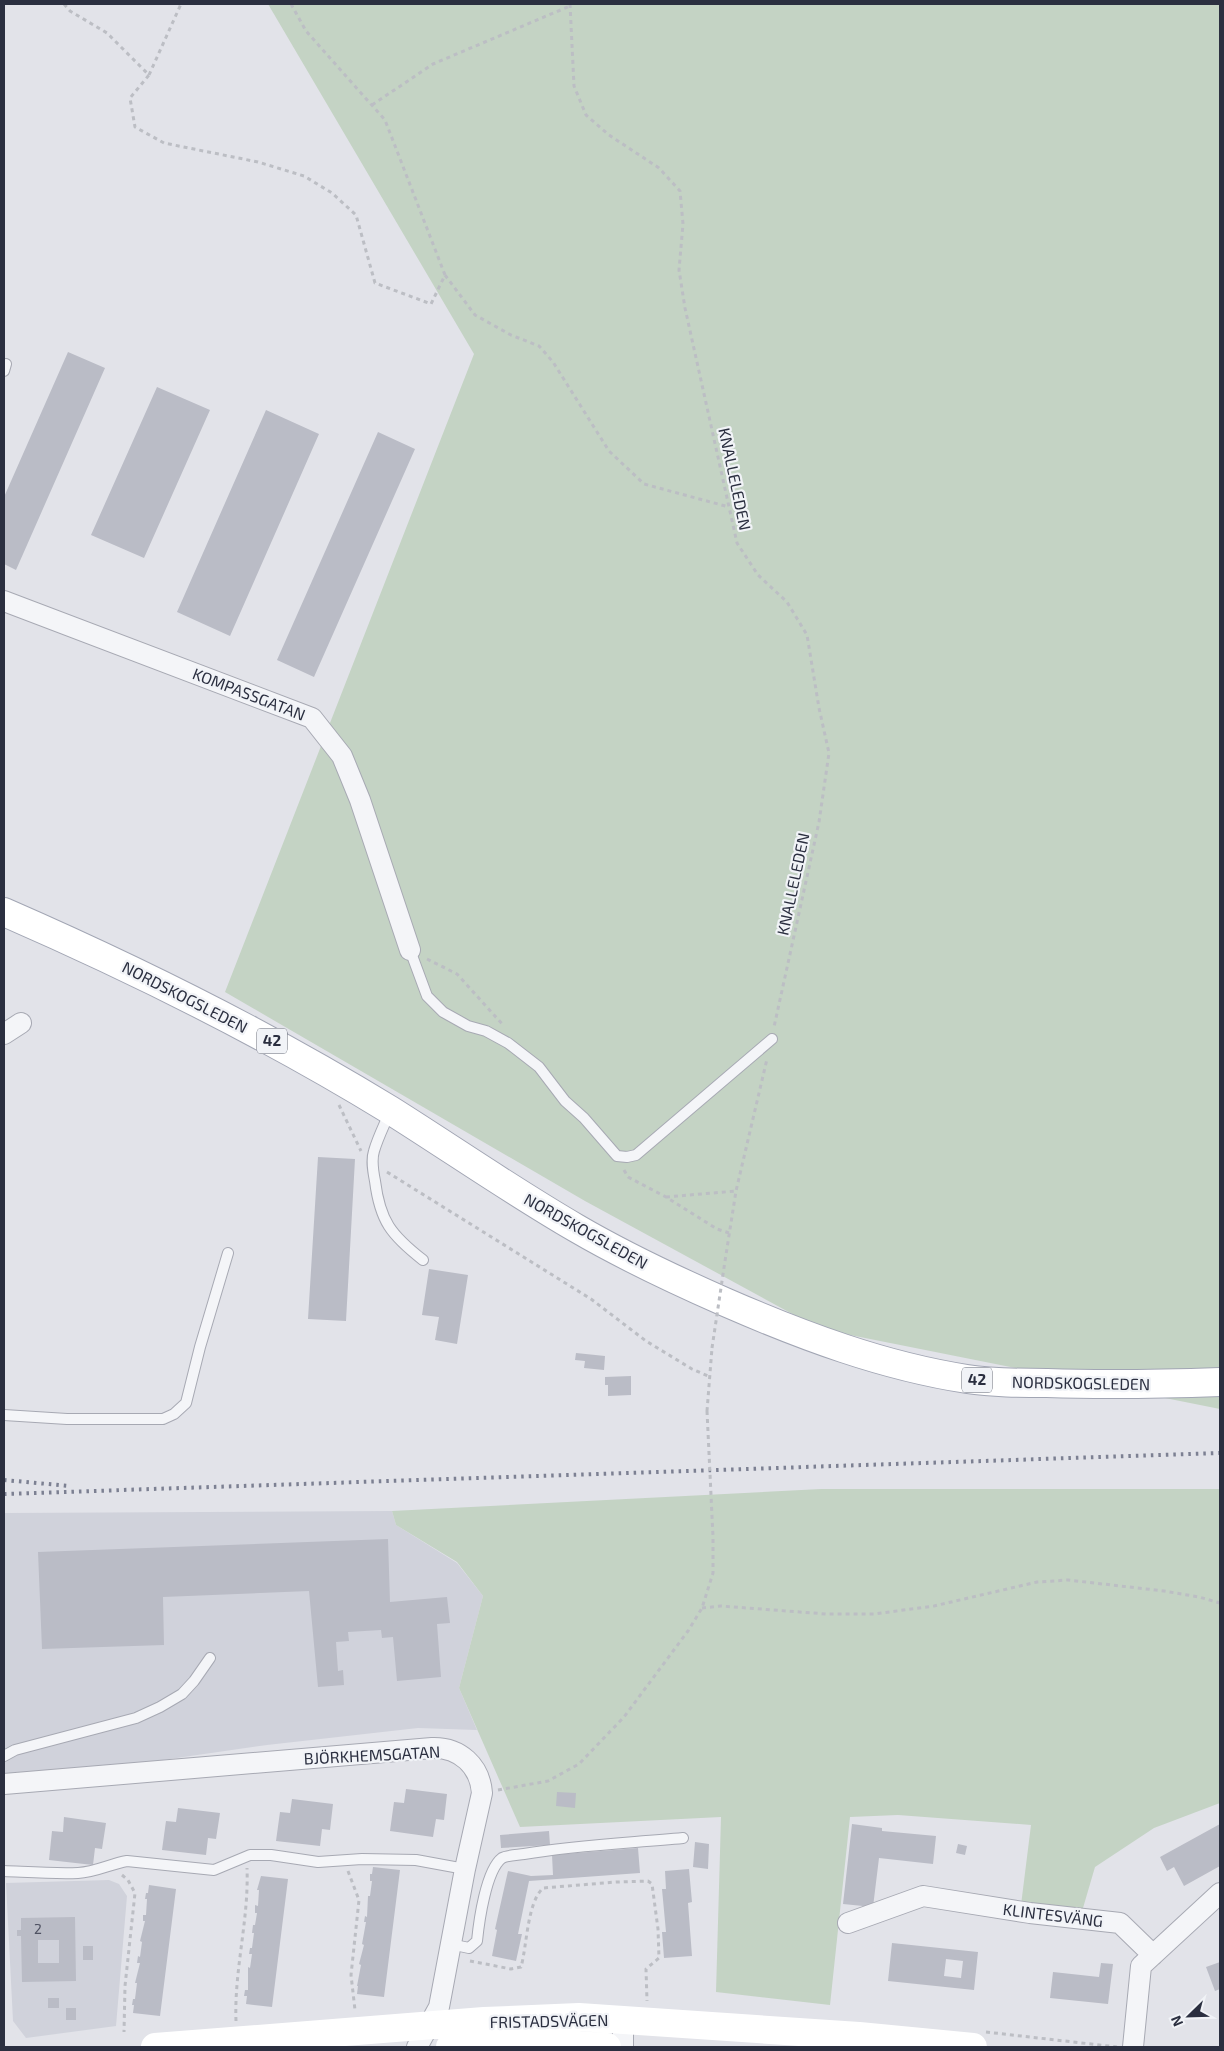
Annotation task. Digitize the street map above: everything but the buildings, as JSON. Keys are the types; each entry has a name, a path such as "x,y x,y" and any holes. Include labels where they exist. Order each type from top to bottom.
{"main road":[{"name":"NORDSKOGSLEDEN","path":"4,912 169,987 299,1056 390,1110 579,1230 690,1287 812,1339 878,1360 968,1379 999,1382 1100,1385 1220,1382"},
{"name":"FRISTADSVÄGEN","path":"155,2047 423,2037 484,2021 579,2017 859,2036 973,2047"},
{"name":"FRISTADSVÄGEN","path":"450,2047 565,2045 607,2047"}],"street":[{"name":"KOMPASSGATAN","path":"4,601 312,718 342,756 360,800 410,950"},
{"path":"4,1034 21,1023"},
{"name":"BJÖRKHEMSGATAN","path":"4,1784 440,1748 464,1757 474,1765 481,1780 482,1793 465,1869 439,2007 423,2037"},
{"path":"1133,2047 1141,1966 1220,1893"},
{"name":"KLINTESVÄNG","path":"848,1923 923,1896 1030,1914 1120,1923 1153,1955"},
{"path":"623,2020 623,2047"}],"lane":[{"path":"410,950 426,996 443,1012 468,1026 486,1031 540,1067 565,1101 584,1118 617,1156 627,1157 636,1154 772,1039"},
{"path":"390,1110 374,1152 372,1164 380,1213 400,1240 423,1260"},
{"path":"4,1415 67,1419 163,1419 174,1414 186,1403 200,1347 228,1253"},
{"path":"4,1756 15,1750 136,1718 160,1707 182,1694 194,1682 210,1658"},
{"path":"449,1951 468,1948 477,1941 479,1922 488,1886 494,1867 503,1857 538,1851 683,1838"},
{"path":"4,1871 79,1873 102,1870 115,1863 127,1861 214,1870 247,1856 271,1855 318,1862 416,1860 465,1869"}],"path":[{"path":"64,4 70,12 107,33 149,75"},
{"path":"181,4 149,75 130,98 135,127 164,142 258,162 304,176 332,193 356,215 375,283 431,304 445,275"},
{"path":"291,4 306,31 385,120 445,275 475,315 512,335 539,346 553,362 609,451 644,484 728,507"},
{"path":"372,105 432,64 570,5"},
{"name":"KNALLELEDEN","path":"482,1793 548,1781 578,1764 624,1717 688,1631 702,1608 713,1573 707,1411 708,1376 729,1233 736,1191 772,1039 819,822 829,753 819,708 807,635 787,602 758,575 736,543 685,308 679,270 683,224 680,192 659,168 609,135 586,115 574,86 570,5"},
{"path":"372,1164 591,1299 646,1341 692,1369 708,1376"},
{"path":"628,1177 666,1197 717,1230 729,1233"},
{"path":"666,1197 736,1191"},
{"path":"702,1608 721,1606 826,1614 874,1614 934,1606 1029,1583 1068,1580 1164,1591 1220,1603"},
{"path":"236,2022 235,2002 246,1903 247,1856"},
{"path":"343,1860 356,1887 359,1900 350,1975 356,2013"},
{"path":"107,1867 128,1880 135,1893 125,1986 124,2032"},
{"path":"449,1951 511,1969 521,1967 532,1908 543,1888 648,1881 652,1884 658,1929 659,1958 646,1969 645,1984 648,2004"}],"shaded area":[{"path":"392,1511 396,1525 457,1563 483,1596 459,1688 477,1730 418,1728 267,1745 135,1764 4,1776 4,1513"},
{"path":"109,1880 119,1884 127,1896 116,2026 26,2038 13,2021 6,1883"}],"green space":[{"path":"268,4 1220,4 1220,1409 820,1329 585,1201 225,992 474,354"},
{"path":"821,1489 1220,1489 1220,1803 1154,1828 1095,1867 1083,1908 1021,1905 1031,1825 898,1815 850,1817 830,2005 716,1992 721,1817 520,1827 459,1688 483,1596 457,1562 396,1525 392,1511"}],"railway":[{"path":"4,1494 1220,1453"},
{"path":"4,1480 70,1486"}]}
